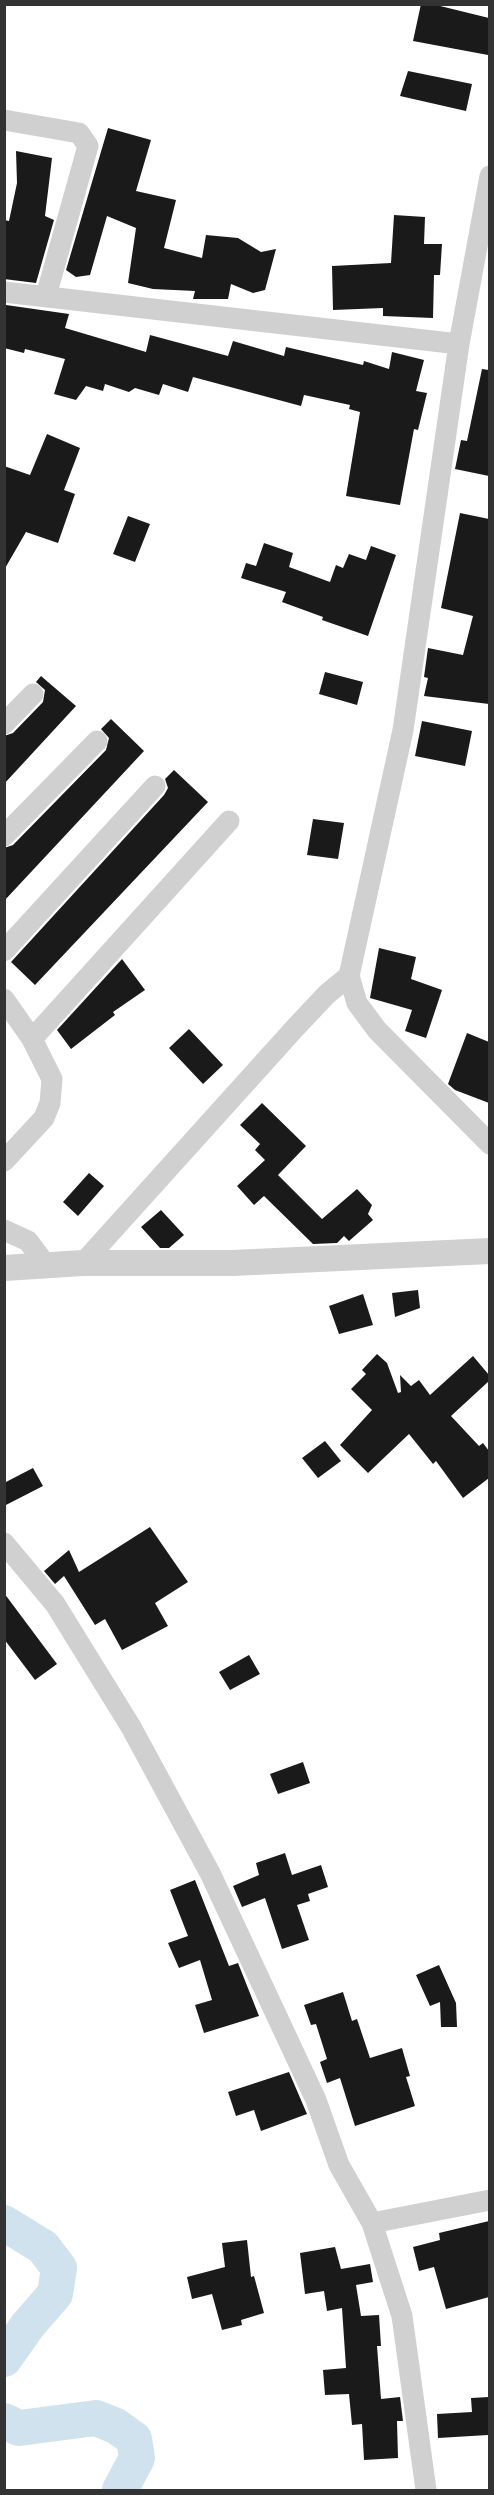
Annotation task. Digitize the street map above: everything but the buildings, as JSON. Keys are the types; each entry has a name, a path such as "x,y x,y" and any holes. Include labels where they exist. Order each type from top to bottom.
{"street":[{"path":"4,120 79,134 88,146 46,296"},
{"path":"489,176 459,344 403,730 349,976 357,1003 377,1030 489,1144"},
{"path":"4,292 459,344"},
{"path":"4,724 33,694"},
{"path":"4,836 98,741"},
{"path":"4,951 156,786"},
{"path":"32,1040 229,821"},
{"path":"83,1263 295,1028 327,994 349,976"},
{"path":"4,999 32,1040 52,1079 50,1103 44,1118 4,1161"},
{"path":"4,1230 28,1241 46,1265"},
{"path":"4,1268 83,1263 233,1263 489,1251"},
{"path":"4,1543 61,1613 131,1727 210,1873 316,2100 339,2165 372,2223 402,2316 426,2490"},
{"path":"372,2223 489,2200"}],"waterway":[{"path":"4,2223 43,2247 59,2268 55,2294 28,2325 4,2359"},
{"path":"4,2421 19,2428 96,2418 116,2426 134,2439 137,2458 120,2490"}]}
